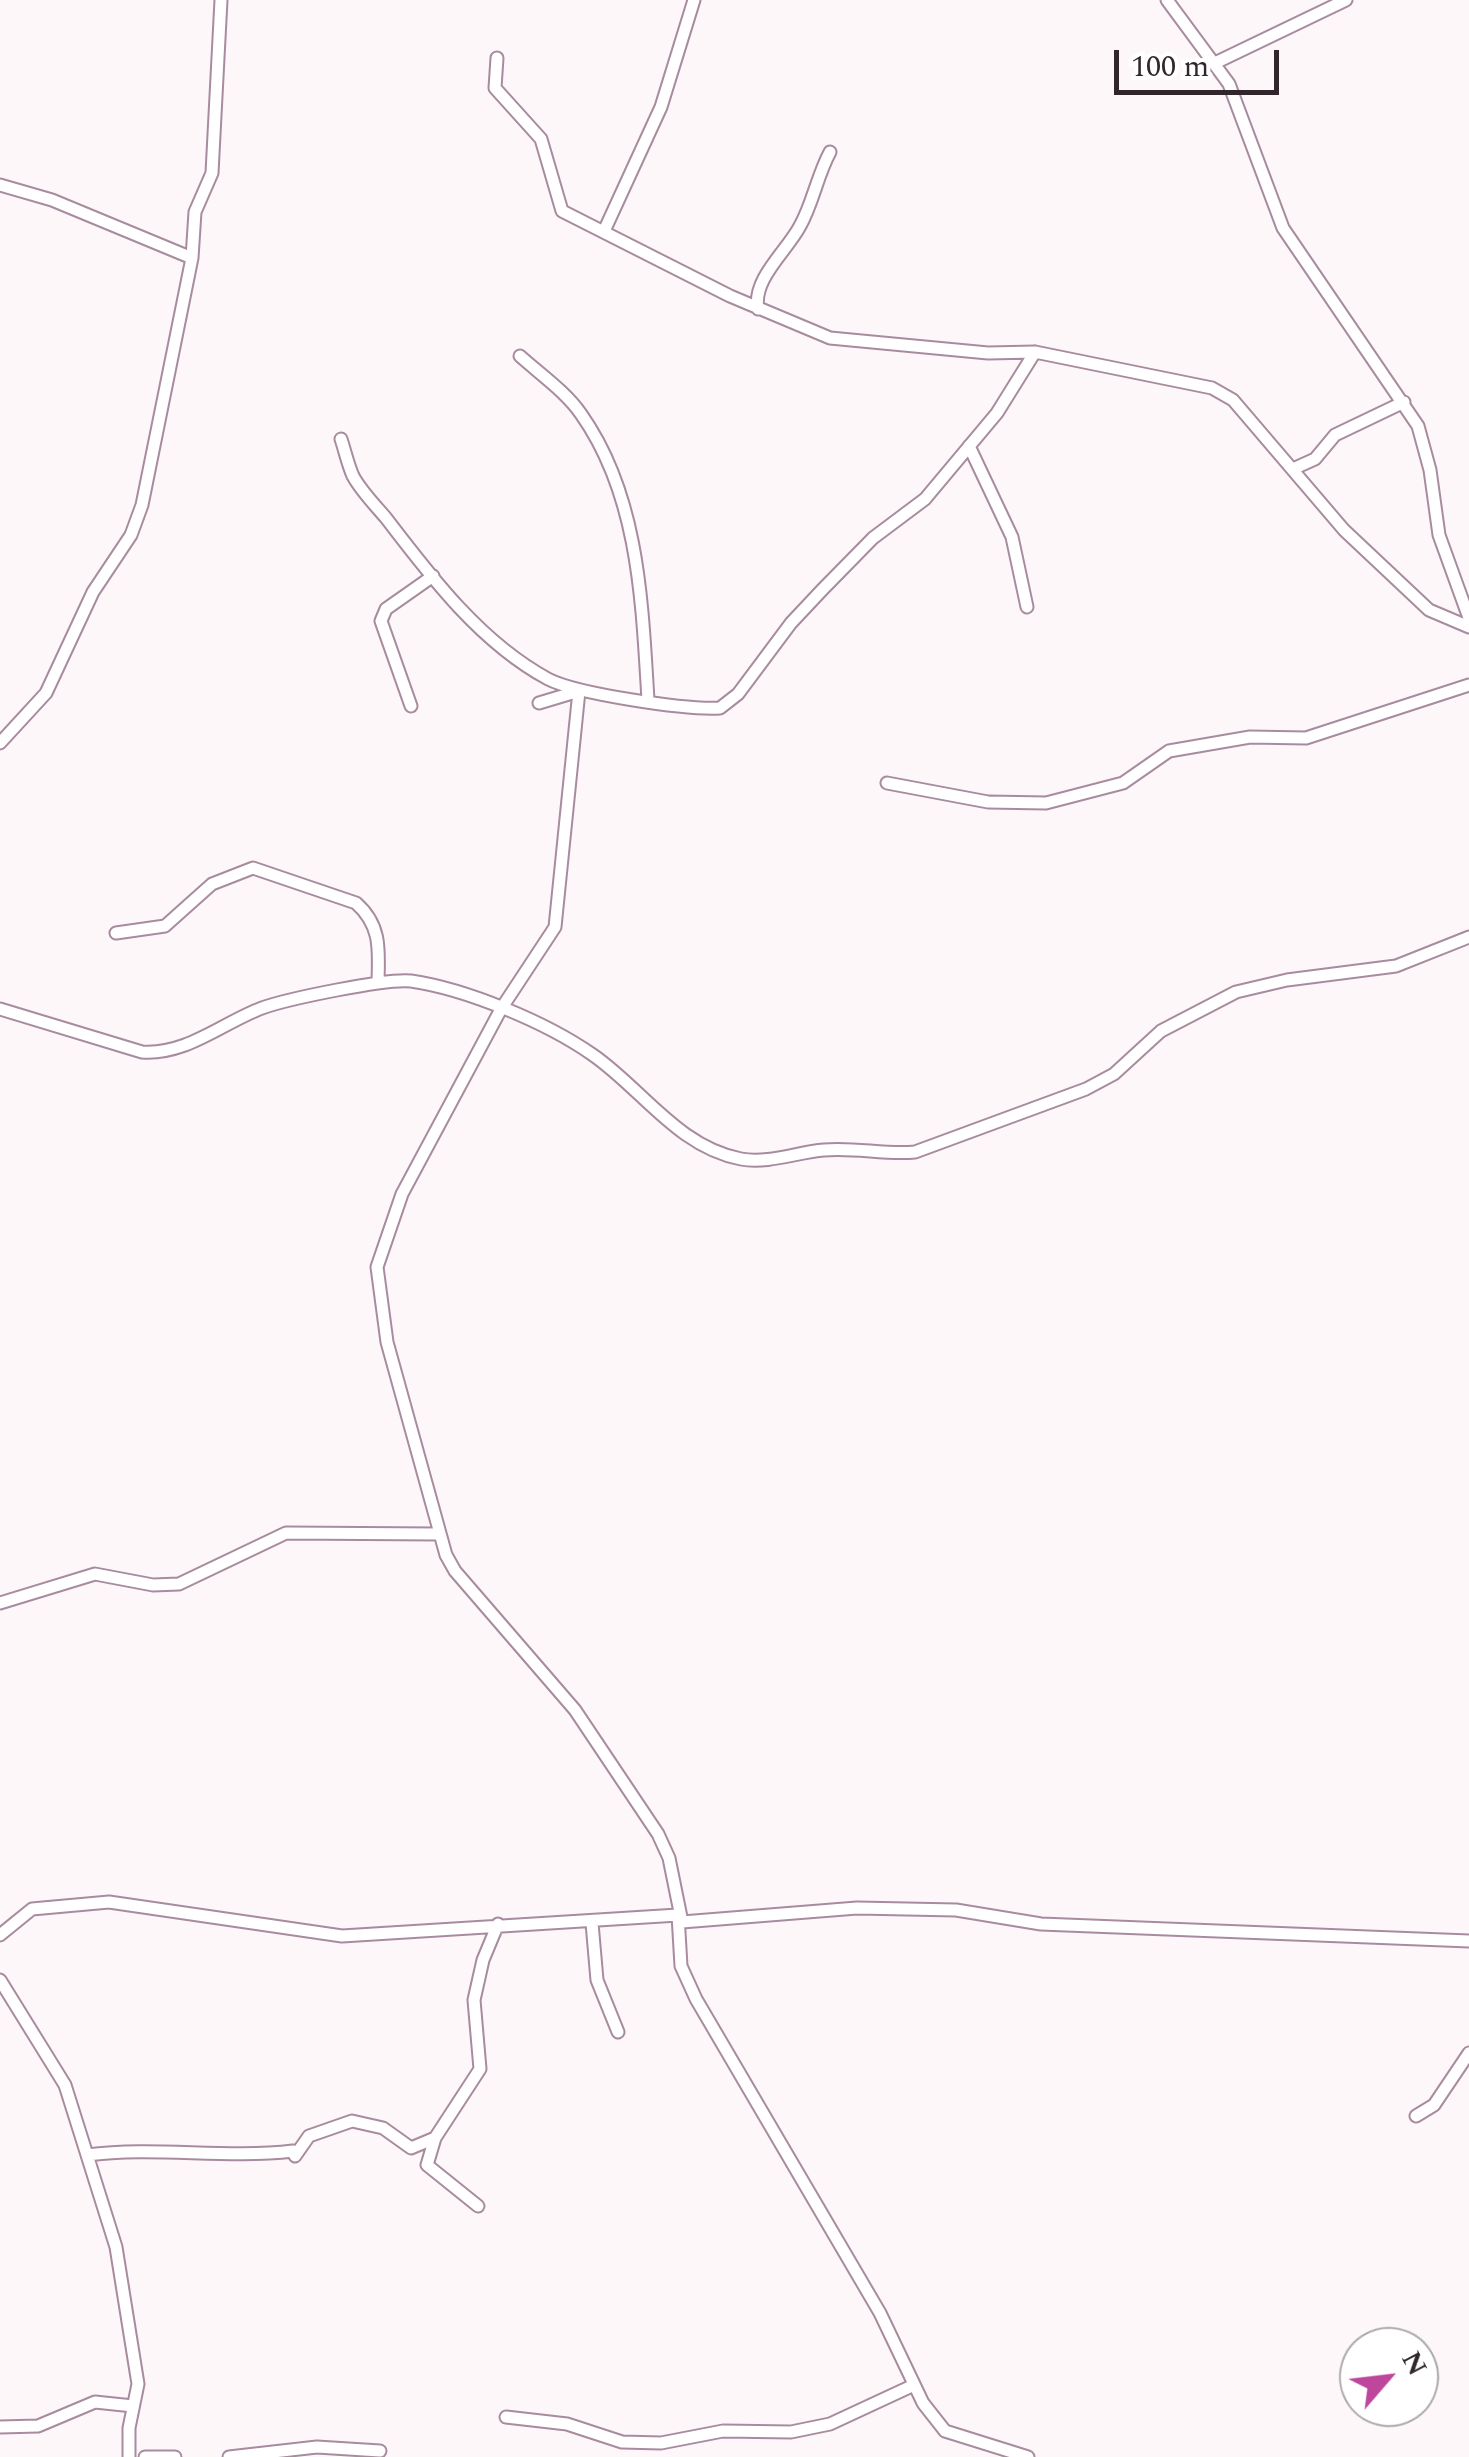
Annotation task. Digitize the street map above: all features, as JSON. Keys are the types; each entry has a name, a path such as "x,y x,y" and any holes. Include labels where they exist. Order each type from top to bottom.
{"street":[{"path":"0,743 46,693 93,592 132,535 162,416 192,258 194,212 212,173 221,0"},
{"path":"605,229 660,107 694,0"},
{"path":"1167,0 1217,62 1283,228 1308,270 1418,426 1430,470 1439,535 1469,618"},
{"path":"1217,62 1346,0"},
{"path":"497,58 495,88 542,139 562,211 605,229 758,309 849,341 988,353 1034,352 1212,388 1233,400 1344,530 1429,610 1469,627"},
{"path":"758,309 761,288 799,230 830,152"},
{"path":"0,185 52,200 192,258"},
{"path":"341,440 353,476 478,628 512,655 549,680 579,690 697,709 729,704 791,623 873,538 926,498 997,413 1034,352"},
{"path":"520,356 580,412 622,488 643,611 648,700"},
{"path":"1294,468 1315,460 1335,435 1404,402"},
{"path":"969,446 1012,537 1026,606"},
{"path":"411,706 381,621 386,608 433,576"},
{"path":"886,783 988,802 1046,802 1123,783 1169,751 1250,736 1306,738 1469,685"},
{"path":"539,703 579,690"},
{"path":"579,690 555,927 500,1009 402,1194 378,1267 386,1342 438,1534 455,1572 575,1710 658,1834 669,1858 680,1919 681,1966 696,2000 880,2313 914,2384 945,2431 1028,2457"},
{"path":"116,933 165,926 212,884 253,868 356,903 368,914 378,938 378,980"},
{"path":"0,1009 142,1052 160,1053 210,1035 264,1007 347,991 378,980 442,986 500,1009 593,1055 651,1108 717,1150 743,1159 827,1150 896,1154 916,1152 1086,1089 1114,1074 1161,1032 1236,992 1287,980 1396,966 1469,937"},
{"path":"0,1603 39,1594 77,1576 179,1584 286,1534 438,1534"},
{"path":"0,1935 32,1909 109,1902 342,1936 498,1924 592,1923 857,1908 936,1909 1041,1924 1469,1941"},
{"path":"592,1923 597,1980 618,2032"},
{"path":"478,2206 427,2166 435,2138 480,2068 474,2000 482,1960 498,1924"},
{"path":"0,1980 64,2085 126,2295 138,2384 129,2457"},
{"path":"1416,2116 1434,2105 1469,2054"},
{"path":"86,2155 130,2149 250,2156 293,2151 295,2156 309,2136 352,2121 383,2128 411,2148 435,2138"},
{"path":"506,2417 567,2424 622,2442 661,2443 723,2431 791,2432 810,2428 914,2384"},
{"path":"0,2427 38,2426 95,2402 133,2406"},
{"path":"229,2457 317,2447 380,2451"},
{"path":"145,2457 175,2457"}]}
